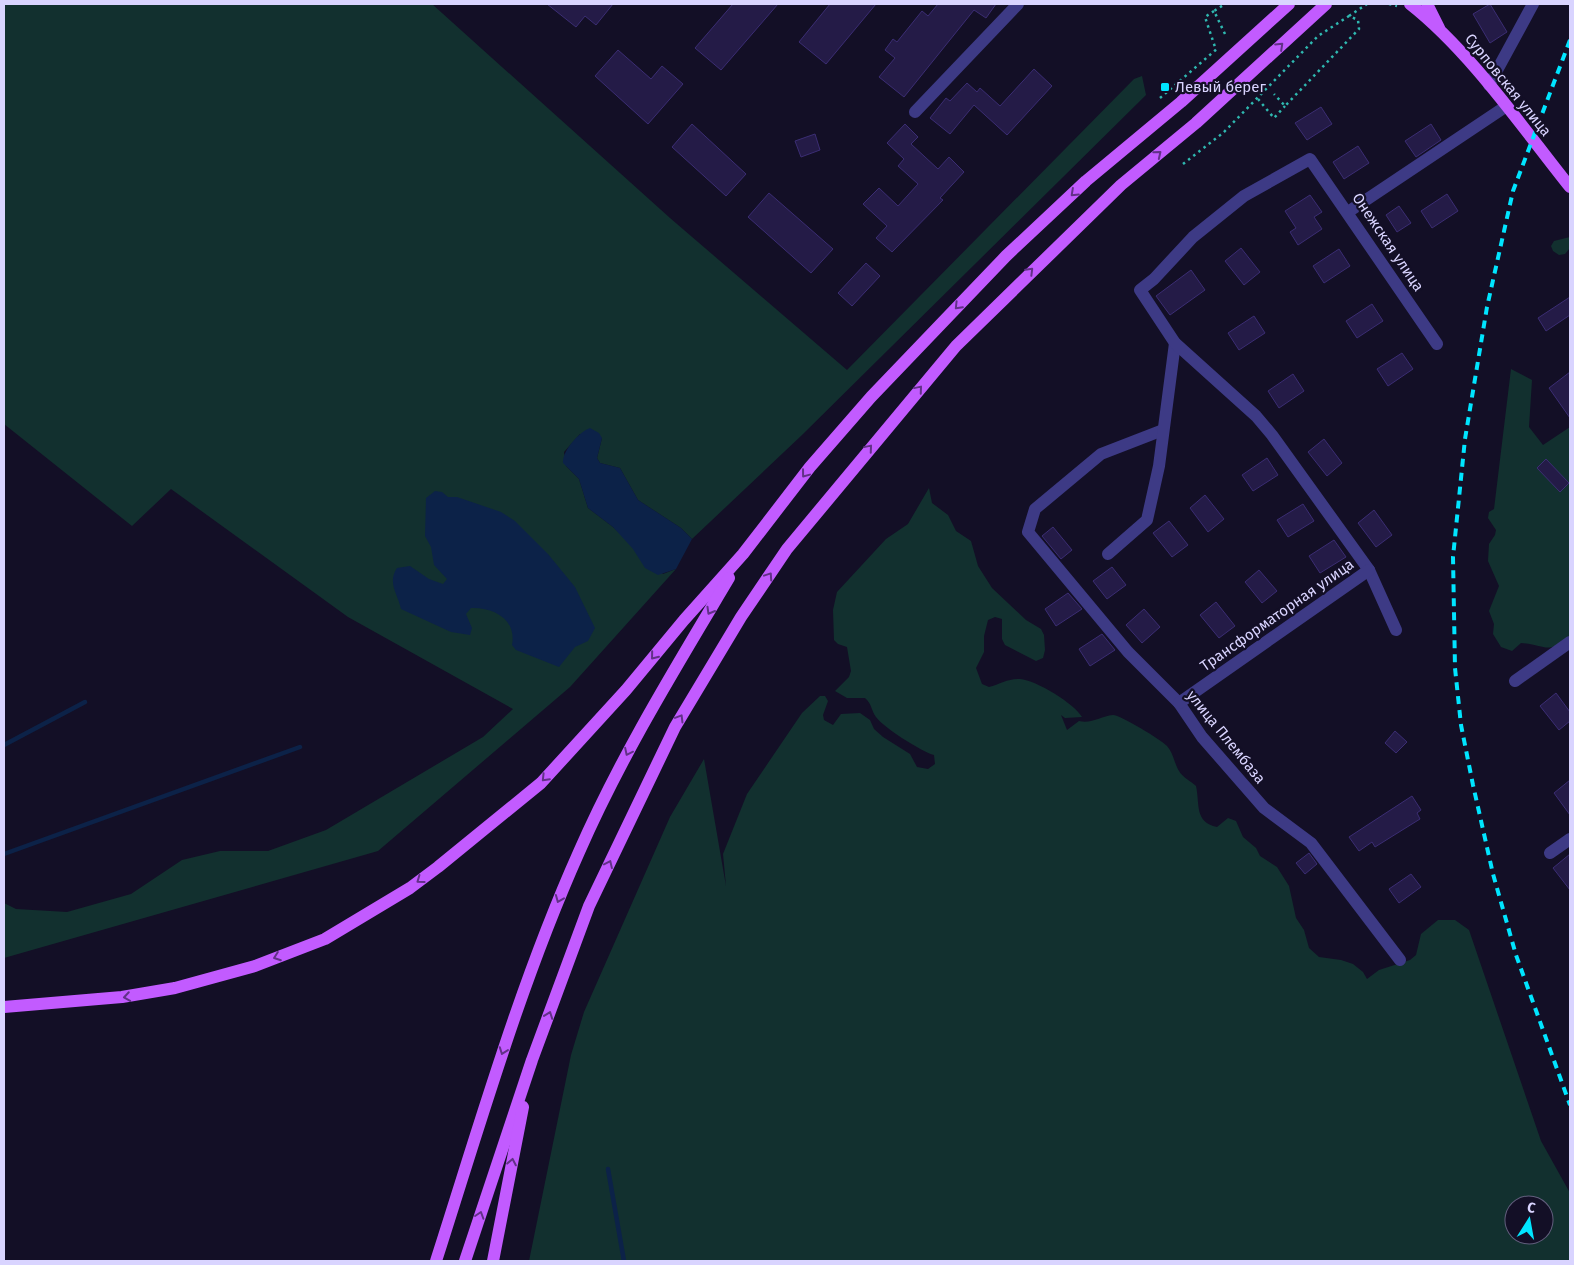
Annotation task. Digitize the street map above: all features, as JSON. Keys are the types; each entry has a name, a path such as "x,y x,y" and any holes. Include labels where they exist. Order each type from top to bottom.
{"main road":[{"path":"4,1007 122,998 218,977 255,966 325,938 368,914 438,867 541,783 626,690 684,620 743,554 810,467 871,397 1006,256 1086,181 1181,102 1289,4"},
{"path":"465,1261 532,1060 589,906 675,727 741,617 787,549 887,426 962,339 1121,185 1196,123 1326,4"},
{"path":"1410,4 1439,28"},
{"path":"1426,4 1439,28"},
{"name":"Сурповская улица","path":"1439,28 1489,85 1570,187"},
{"path":"436,1261 493,1079 545,934 579,851 634,739 743,554"},
{"path":"493,1261 532,1060"}],"street":[{"path":"914,112 1018,4"},
{"path":"1489,85 1532,4"},
{"path":"1348,212 1505,107"},
{"name":"Онежская улица","path":"1175,343 1140,290 1154,279 1193,237 1244,196 1310,159 1437,344"},
{"path":"1108,554 1147,520 1163,430 1175,343"},
{"path":"1175,343 1256,416 1369,570 1396,630"},
{"name":"улица Плембаза","path":"1163,430 1101,454 1035,509 1028,532 1128,652 1179,703 1202,737 1264,808 1311,843 1400,960"},
{"name":"Трансформаторная улица","path":"1179,703 1369,570"},
{"path":"1515,681 1570,642"},
{"path":"1550,853 1570,839"}],"path":[{"path":"1216,50 1204,18 1225,4"},
{"path":"1183,164 1223,133 1258,99 1294,58 1318,36 1367,4"},
{"path":"1214,11 1224,34"},
{"path":"1258,99 1274,118 1359,29 1358,20 1349,16"},
{"path":"1274,94 1285,106"}],"green space":[{"path":"4,4 432,4 670,218 847,370 1134,79 1142,76 1146,95 802,435 692,539 681,528 638,500 620,468 600,463 597,458 602,438 580,434 564,452 566,466 579,479 588,508 613,527 663,574 676,569 570,687 378,851 4,958 4,903 16,909 67,912 131,894 182,860 220,851 268,851 326,830 483,737 513,709 348,617 171,489 132,526 4,424"},
{"path":"1570,237 1570,248 1565,254 1559,255 1553,251 1551,246 1554,241"},
{"path":"1511,369 1532,380 1529,427 1543,445 1570,427 1570,637 1556,646 1546,648 1521,643 1512,651 1501,647 1493,634 1494,624 1489,611 1499,586 1488,561 1489,544 1496,530 1488,518 1489,512 1494,509"},
{"path":"929,488 932,503 948,515 956,531 971,541 978,566 992,588 1026,620 1041,629 1044,635 1045,650 1043,658 1036,661 1005,645 1002,639 1002,619 995,617 988,620 984,636 984,652 976,668 982,684 989,687 1008,680 1027,680 1045,688 1064,700 1082,717 1065,718 1061,715 1067,730 1079,721 1092,721 1113,715 1132,723 1164,743 1171,752 1177,768 1185,778 1196,786 1201,817 1210,825 1217,827 1228,818 1236,821 1243,837 1256,848 1260,856 1277,867 1289,886 1296,918 1304,930 1309,948 1319,957 1353,964 1363,972 1367,979 1379,970 1410,960 1416,955 1421,934 1438,920 1455,920 1469,930 1541,1141 1570,1193 1570,1261 529,1261 571,1055 584,1012 670,817 704,759 726,886 723,854 747,794 802,713 820,696 825,696 828,701 823,715 824,720 833,725 841,714 860,713 870,720 874,729 883,737 910,754 917,767 928,769 935,764 934,755 894,733 880,721 865,698 847,698 835,691 849,677 851,671 847,647 838,644 834,640 833,610 837,592 886,539 908,524"}],"water":[{"path":"590,428 599,433 602,438 597,458 600,463 620,468 638,500 681,528 692,539 676,569 658,575 645,568 633,549 613,527 588,508 579,479 563,463 563,458 568,448 581,433"},
{"path":"435,491 442,492 448,497 457,497 501,512 515,521 548,554 575,587 595,628 588,641 575,647 559,667 516,650 512,645 513,636 511,628 502,616 495,612 471,608 466,614 472,628 470,635 451,632 401,609 393,584 394,573 397,568 410,566 429,579 443,584 447,579 434,565 431,547 425,536 426,498"}],"building":[{"path":"547,4 613,4 596,25 585,16 576,27"},
{"path":"733,4 778,4 721,70 695,48"},
{"path":"830,4 876,4 826,64 799,42"},
{"path":"938,4 996,4 986,18 974,10 904,97 879,77 895,58 885,50 893,39 897,42 922,11 928,16"},
{"path":"1490,4 1507,32 1490,43 1473,14"},
{"path":"618,50 651,79 662,66 683,84 648,124 595,76"},
{"path":"1034,69 1052,86 1007,135 974,105 950,134 930,118 946,98 950,101 967,83 977,92 980,88 1000,106"},
{"path":"1321,107 1332,124 1307,140 1295,123"},
{"path":"692,124 746,174 726,196 672,147"},
{"path":"905,124 918,137 911,144 938,169 949,157 964,172 940,198 943,200 892,252 876,238 887,226 863,204 879,188 898,206 918,184 898,166 904,159 887,143"},
{"path":"1431,124 1441,140 1416,157 1405,141"},
{"path":"815,134 820,150 801,157 795,141"},
{"path":"1358,146 1369,163 1344,179 1333,162"},
{"path":"769,193 833,249 811,273 748,217"},
{"path":"1447,194 1458,211 1432,228 1421,211"},
{"path":"1310,195 1322,212 1314,217 1322,229 1298,245 1290,232 1296,228 1285,211"},
{"path":"1399,206 1411,223 1397,232 1386,215"},
{"path":"1241,248 1260,272 1244,285 1225,261"},
{"path":"1339,249 1350,266 1324,283 1313,266"},
{"path":"866,263 880,276 852,306 838,293"},
{"path":"1191,270 1205,290 1170,315 1156,296"},
{"path":"1570,297 1570,315 1546,331 1538,318"},
{"path":"1372,304 1383,321 1357,338 1346,321"},
{"path":"1254,316 1265,333 1239,350 1228,333"},
{"path":"1402,353 1413,369 1388,386 1377,369"},
{"path":"1570,372 1570,418 1549,388"},
{"path":"1293,374 1304,391 1279,408 1268,391"},
{"path":"1324,439 1342,463 1327,476 1308,452"},
{"path":"1267,458 1278,475 1253,491 1242,475"},
{"path":"1546,459 1569,483 1560,492 1537,468"},
{"path":"1205,495 1224,519 1208,532 1190,508"},
{"path":"1303,504 1314,521 1288,537 1277,520"},
{"path":"1374,510 1392,535 1376,547 1358,523"},
{"path":"1169,521 1188,545 1172,557 1153,533"},
{"path":"1053,527 1072,550 1061,559 1042,536"},
{"path":"1334,540 1346,557 1320,573 1309,556"},
{"path":"1112,567 1126,585 1107,599 1093,581"},
{"path":"1259,570 1277,591 1262,603 1245,582"},
{"path":"1068,593 1082,609 1056,626 1045,609"},
{"path":"1216,602 1235,626 1219,638 1200,615"},
{"path":"1144,609 1160,627 1142,643 1126,625"},
{"path":"1102,634 1115,650 1090,666 1079,649"},
{"path":"1556,693 1570,712 1570,721 1559,730 1540,706"},
{"path":"1395,731 1407,742 1396,753 1385,743"},
{"path":"1570,780 1570,815 1554,793"},
{"path":"1412,796 1421,810 1417,813 1420,819 1375,847 1372,842 1359,851 1349,837"},
{"path":"1309,853 1317,864 1305,874 1296,863"},
{"path":"1570,854 1570,890 1553,868"},
{"path":"1411,874 1421,887 1399,903 1389,889"}],"waterway":[{"path":"4,745 85,702"},
{"path":"4,854 300,747"},
{"path":"608,1169 624,1261"}],"railway":[{"path":"1570,40 1513,191 1487,307 1465,439 1453,557 1455,668 1461,725 1473,785 1493,874 1516,955 1570,1105"}],"place":[{"name":"Левый берег","path":"1165,87"}]}
